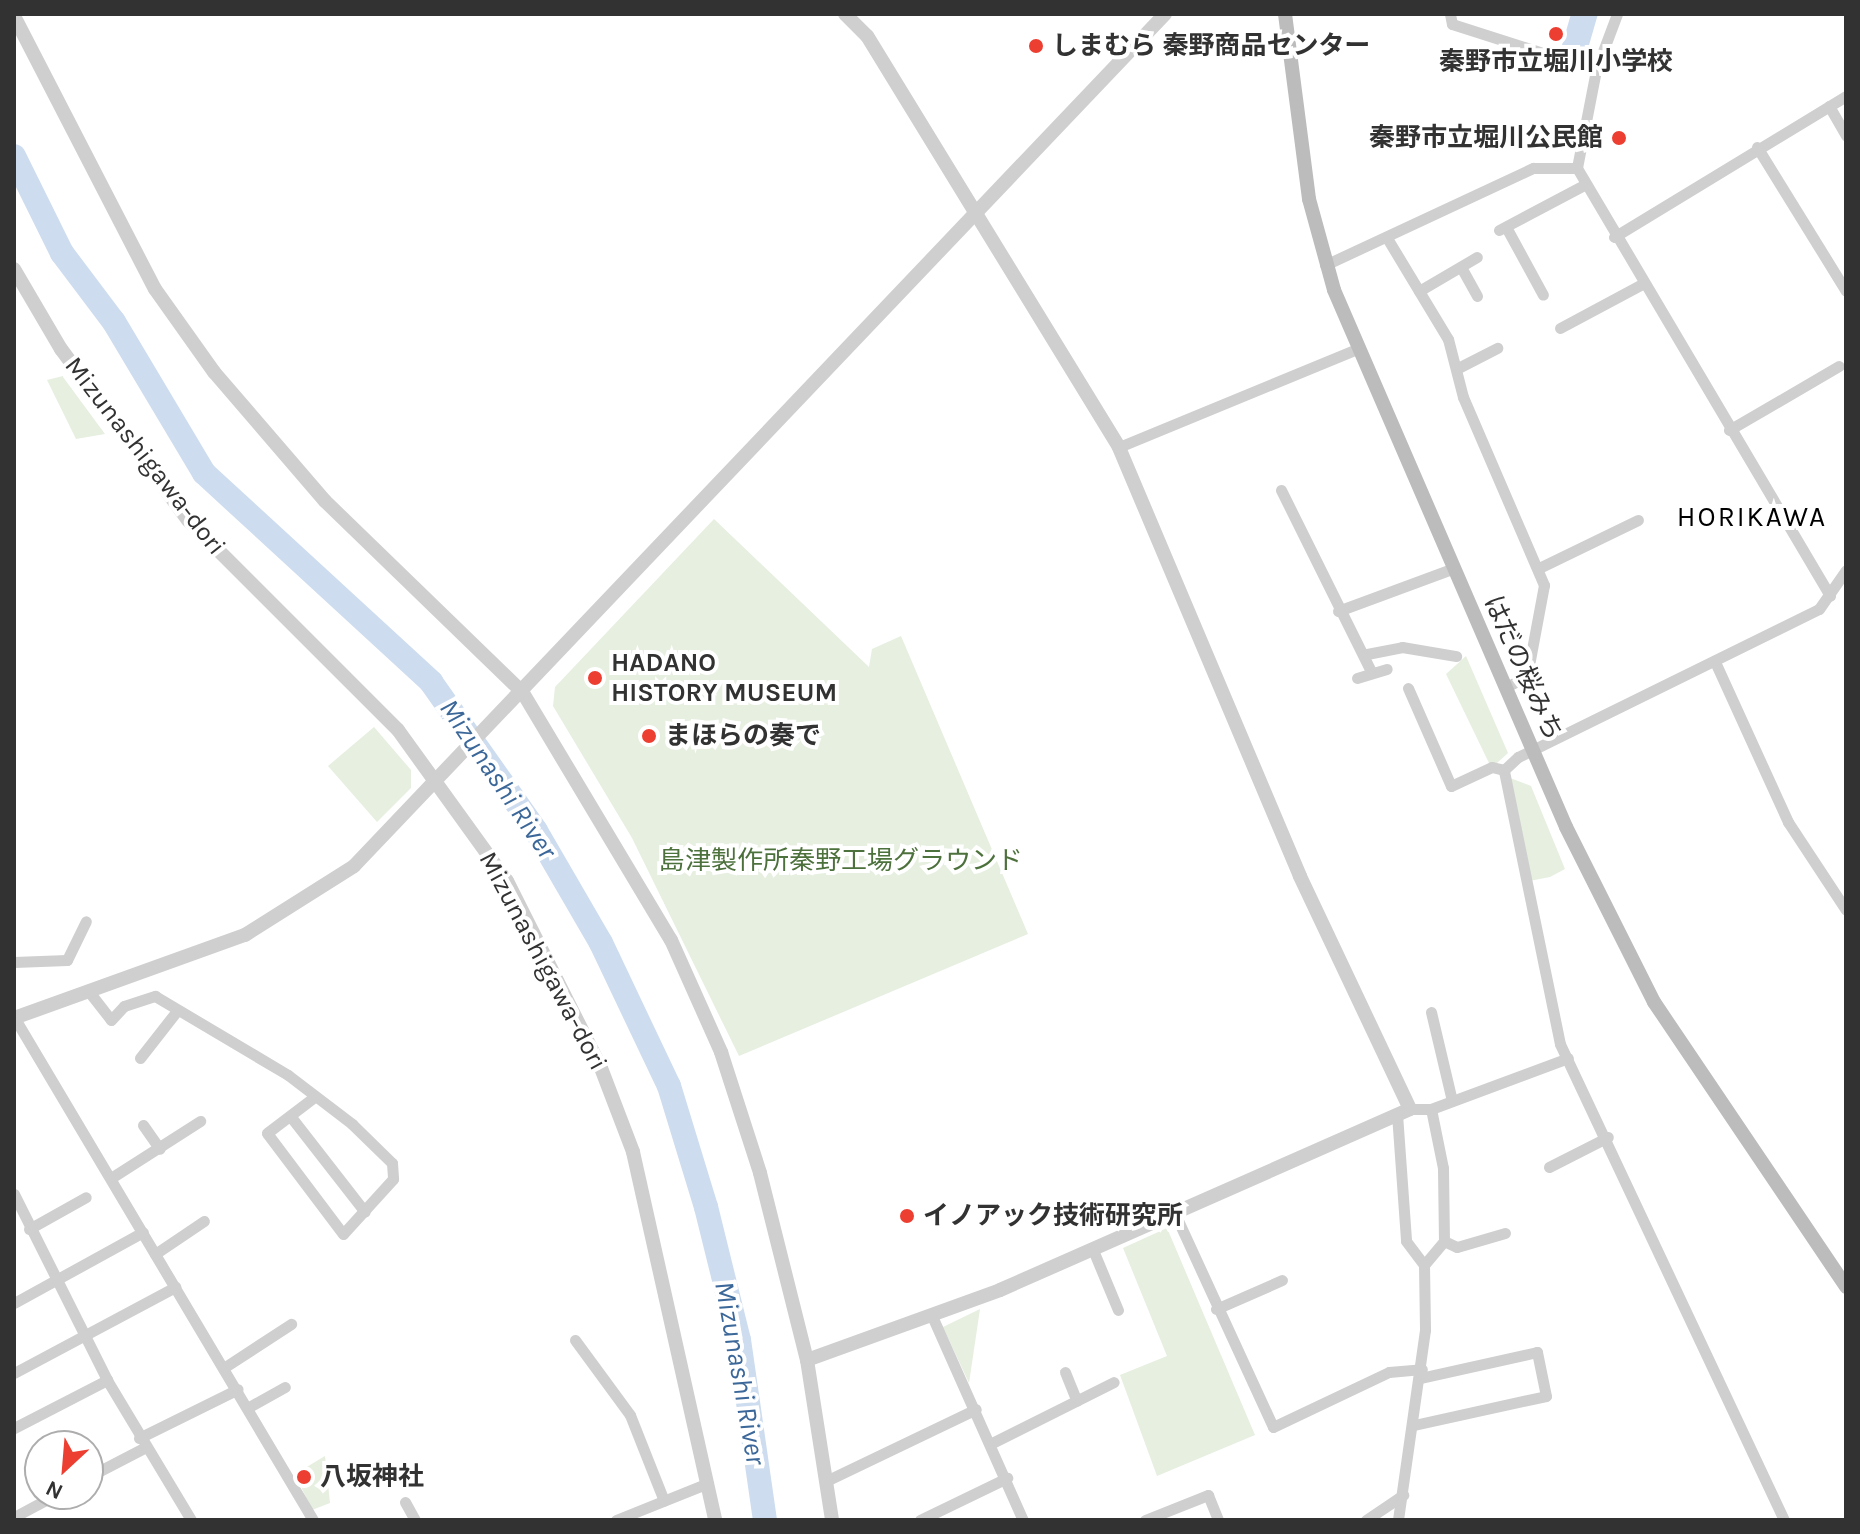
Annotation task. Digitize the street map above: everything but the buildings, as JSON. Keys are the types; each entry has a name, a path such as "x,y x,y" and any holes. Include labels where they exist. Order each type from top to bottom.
{"main road":[{"name":"はだの桜みち","path":"1285,14 1309,199 1325,265 1357,349 1533,751 1654,1002 1846,1287"}],"street":[{"path":"845,14 867,36 974,216 1119,447 1300,876 1404,1111 1406,1241 1424,1265"},
{"path":"313,1520 249,1407 14,1018 245,935 295,908 354,866 445,776 1165,14"},
{"path":"1450,14 1452,24 1596,70"},
{"path":"1617,14 1596,70 1577,168 1614,237 1830,596"},
{"path":"16,24 97,189 214,372 325,501 523,693 671,940 715,1038 760,1173 807,1360 832,1520"},
{"path":"1614,237 1757,147 1846,96"},
{"path":"1829,106 1846,135"},
{"path":"1757,147 1846,291"},
{"path":"1325,265 1533,168 1577,168"},
{"path":"1543,295 1539,277 1502,229 1584,185"},
{"path":"1387,238 1460,367 1463,397 1544,585 1527,676 1506,687"},
{"path":"1419,291 1477,257"},
{"path":"1461,267 1477,296"},
{"name":"Mizunashigawa-dori","path":"14,269 61,349 188,520 445,776 507,881 617,1110 655,1230 715,1520"},
{"path":"1560,328 1642,284"},
{"path":"1460,367 1497,348"},
{"path":"1119,447 1357,349"},
{"path":"1729,430 1839,366"},
{"path":"1281,490 1318,553 1338,611 1367,654 1372,673"},
{"path":"1539,568 1638,520"},
{"path":"1338,611 1454,568"},
{"path":"1408,688 1451,786 1492,767 1504,770 1533,751 1716,664 1819,609 1846,570"},
{"path":"1367,654 1402,647 1456,656"},
{"path":"1716,664 1788,822 1846,910"},
{"path":"1357,678 1387,669"},
{"path":"1504,770 1548,1007 1568,1058 1608,1137 1784,1520"},
{"path":"14,962 67,960 86,921"},
{"path":"90,993 105,1019 155,996 176,1012 288,1075 392,1163 393,1179 343,1234 267,1133 313,1098"},
{"path":"140,1058 176,1012"},
{"path":"1431,1012 1452,1101"},
{"path":"807,1360 932,1316 1176,1216 1404,1111 1431,1109 1568,1058"},
{"path":"1398,1520 1421,1373 1424,1265 1444,1241 1443,1168 1431,1109"},
{"path":"291,1117 365,1212"},
{"path":"111,1178 200,1121"},
{"path":"143,1125 160,1149"},
{"path":"1549,1167 1608,1137"},
{"path":"14,1194 107,1380 142,1443 191,1520"},
{"path":"29,1229 86,1197"},
{"path":"1176,1216 1216,1309 1273,1427 1389,1372 1421,1373 1537,1352 1546,1396 1414,1425"},
{"path":"155,1254 204,1221"},
{"path":"14,1303 143,1232"},
{"path":"1444,1241 1457,1247 1505,1233"},
{"path":"1093,1250 1118,1310"},
{"path":"1216,1309 1282,1280"},
{"path":"14,1373 175,1287"},
{"path":"932,1316 992,1443 1023,1520"},
{"path":"225,1367 291,1324"},
{"path":"575,1340 630,1415 664,1501"},
{"path":"1065,1372 1077,1401"},
{"path":"14,1428 107,1380"},
{"path":"992,1443 1114,1382"},
{"path":"249,1407 285,1387"},
{"path":"104,1467 238,1389"},
{"path":"1095,1392 1100,1404"},
{"path":"826,1481 976,1409"},
{"path":"920,1520 1007,1478"},
{"path":"616,1520 708,1483"},
{"path":"1145,1520 1208,1495 1218,1520"},
{"path":"1366,1520 1403,1495"},
{"path":"405,1502 413,1519"}],"green space":[{"path":"63,376 105,434 76,439 47,380"},
{"name":"島津製作所秦野工場グラウンド","path":"714,519 869,667 872,649 901,636 1028,934 739,1056 632,838 553,706 555,687"},
{"path":"1466,656 1508,753 1497,763 1489,763 1446,674"},
{"path":"374,727 411,770 411,788 377,822 328,766"},
{"path":"1510,778 1531,786 1565,869 1550,877 1529,881"},
{"path":"1167,1228 1255,1435 1157,1476 1120,1375 1167,1356 1123,1248"},
{"path":"980,1309 969,1383 943,1327"},
{"path":"325,1456 330,1503 312,1510 295,1474"}],"water":[{"path":"1571,14 1598,14 1587,52 1562,45"}],"waterway":[{"name":"Mizunashi River","path":"14,156 62,253 114,322 204,473 431,682 536,831 601,943 669,1086 706,1207 739,1340 765,1520"}],"place":[{"name":"秦野市立堀川小学校","path":"1556,34"},
{"name":"しまむら 秦野商品センター","path":"1036,46"},
{"name":"秦野市立堀川公民館","path":"1619,138"},
{"name":"HADANO HISTORY MUSEUM","path":"595,678"},
{"name":"まほらの奏で","path":"649,736"},
{"name":"イノアック技術研究所","path":"907,1216"},
{"name":"八坂神社","path":"304,1477"}],"district":[{"name":"HORIKAWA","path":"1752,517"}]}
